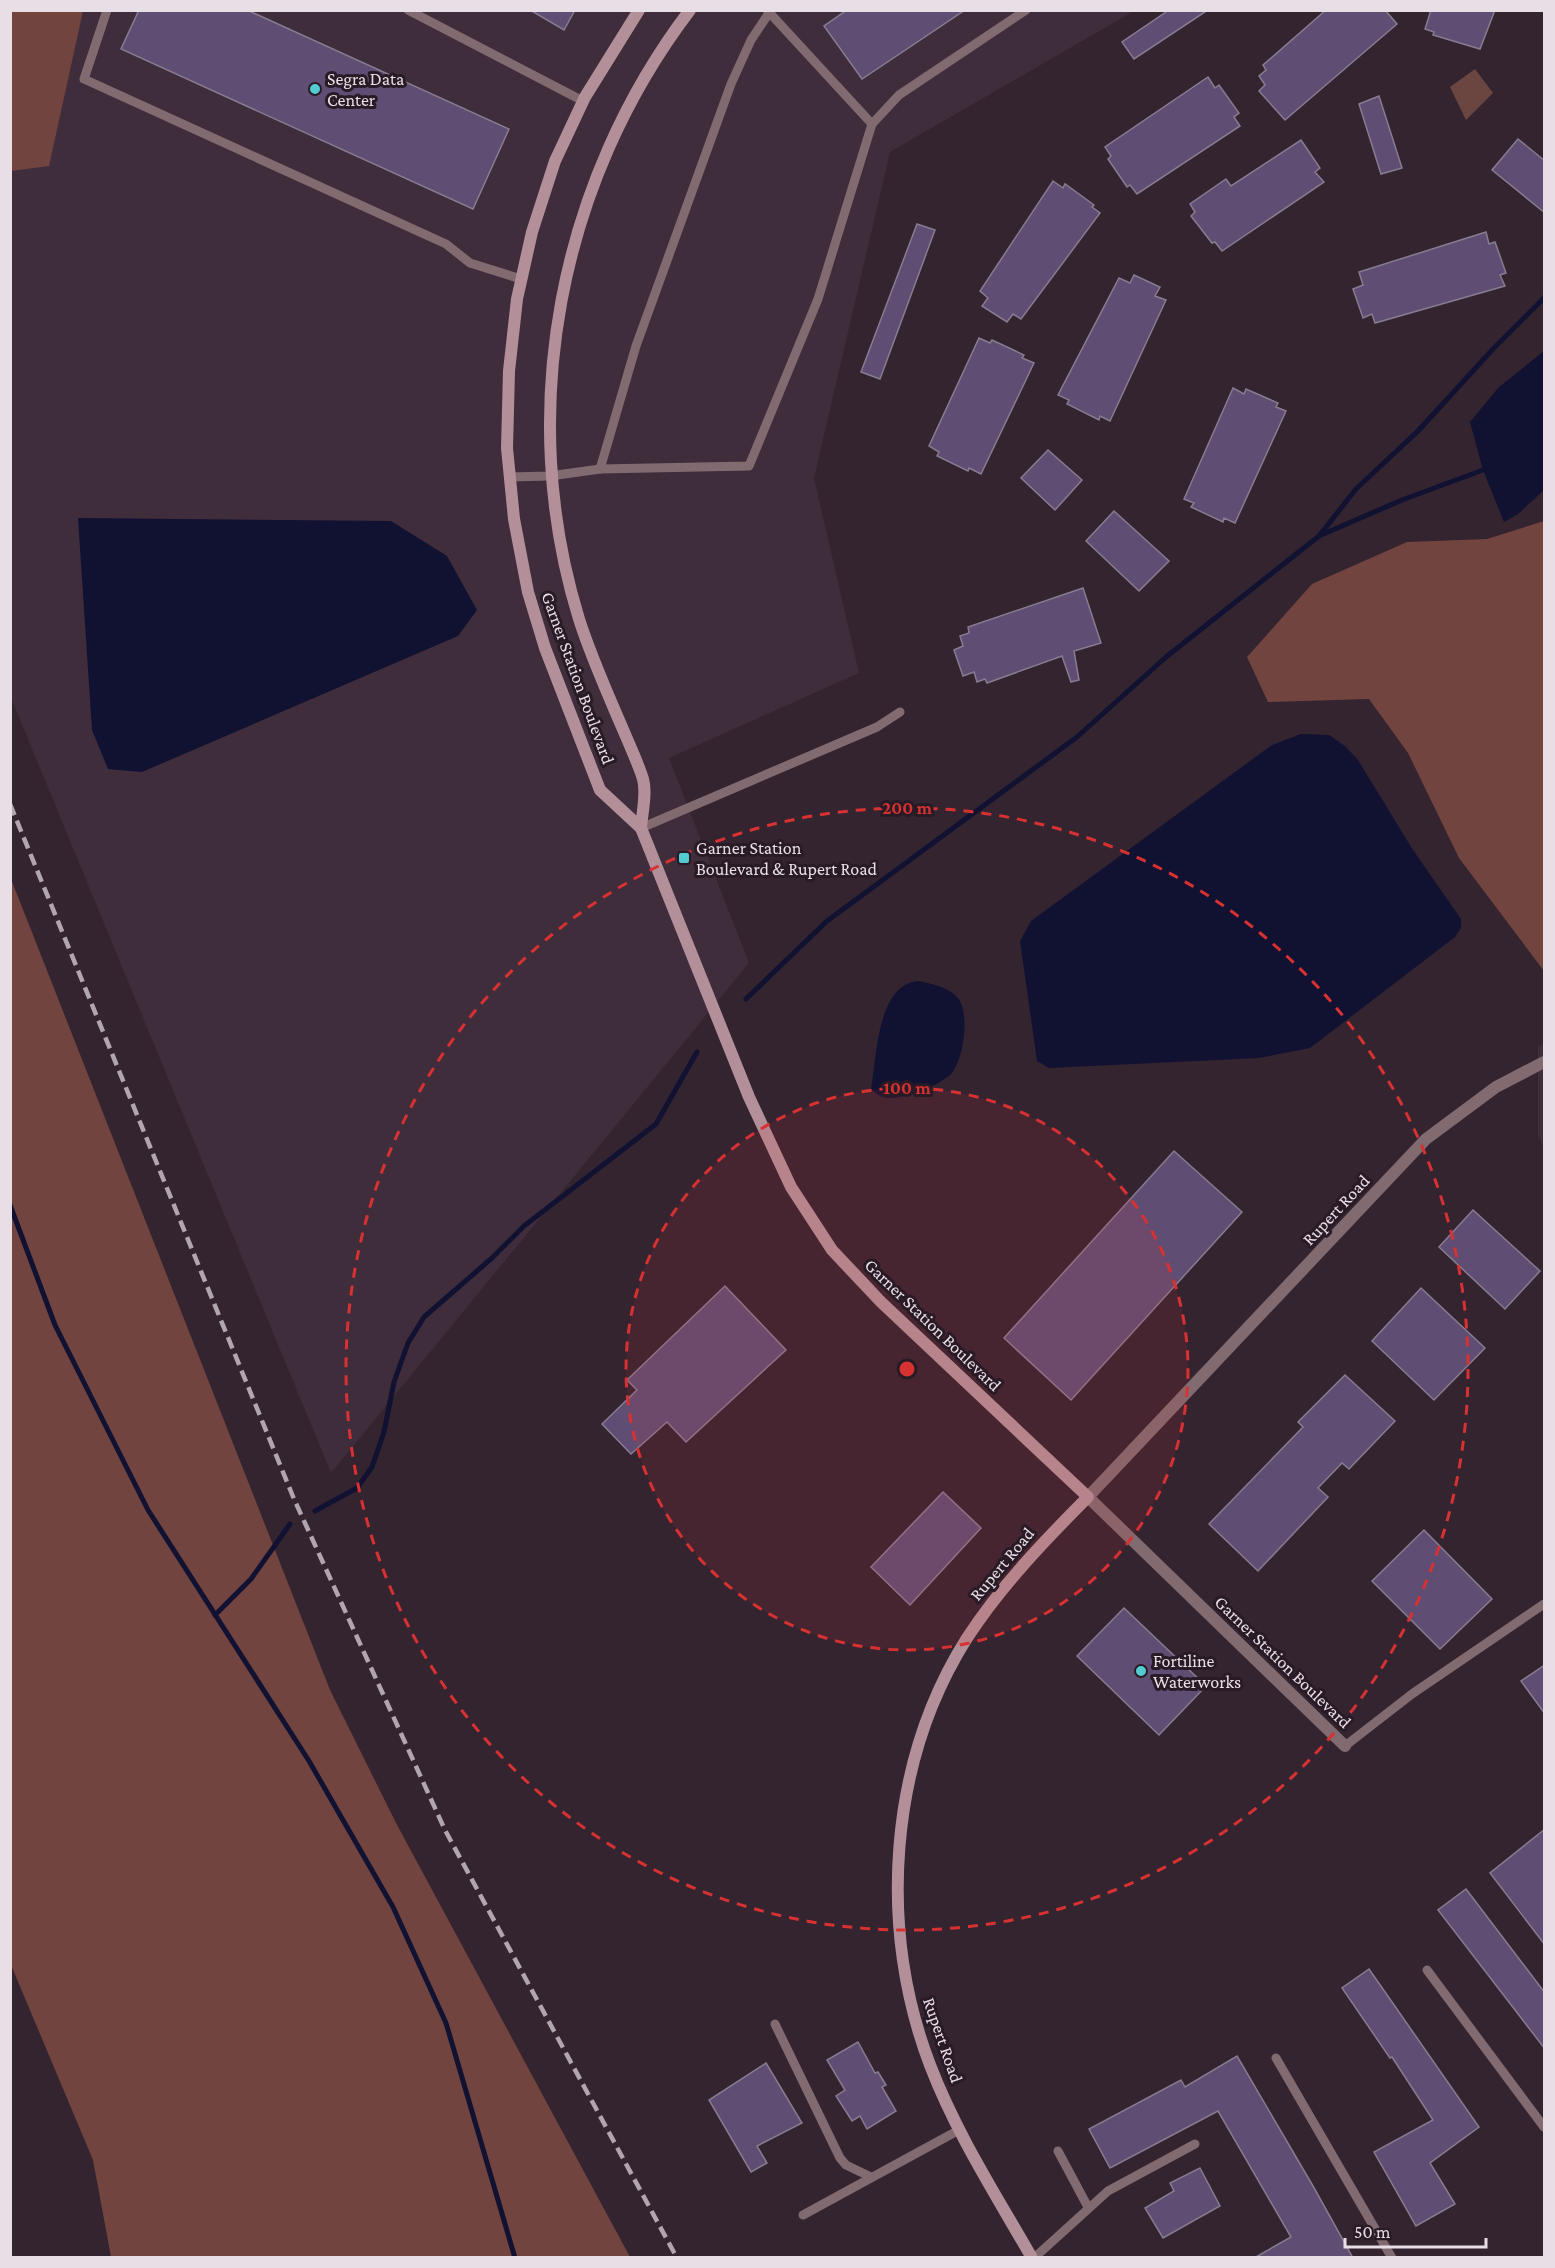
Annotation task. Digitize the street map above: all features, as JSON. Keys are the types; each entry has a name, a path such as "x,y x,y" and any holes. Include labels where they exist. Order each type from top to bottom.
{"street":[{"name":"Garner Station Boulevard","path":"639,10 622,33 583,101 555,161 532,232 521,279 509,371 507,448 509,477 528,592 545,648 600,790 641,828 749,1097 791,1186 832,1250 881,1302 1088,1497 1345,1746"},
{"name":"Garner Station Boulevard","path":"641,828 644,781 579,619 550,476 550,410 554,340 566,272 583,209 610,144 642,83 690,10"},
{"name":"Rupert Road","path":"1033,2258 960,2130 930,2066 910,2006 902,1963 897,1892 905,1805 925,1728 937,1697 966,1640 1014,1575 1426,1139 1496,1087 1543,1067"}],"lane":[{"path":"107,10 84,79 446,244 470,263 521,279"},
{"path":"408,10 583,101"},
{"path":"509,477 550,476 600,469 749,466 818,299 872,124 899,95 1026,10"},
{"path":"600,469 636,346 730,84 751,40 768,12 872,124"},
{"path":"641,828 877,727 900,712"},
{"path":"1345,1746 1412,1694 1545,1604"},
{"path":"1427,1970 1545,2127"},
{"path":"776,2024 840,2158 846,2165 871,2177"},
{"path":"1276,2058 1392,2258"},
{"path":"803,2215 960,2130"},
{"path":"1033,2258 1108,2191 1195,2144"},
{"path":"1058,2151 1088,2207"}],"shaded area":[{"path":"10,11 1134,11 890,152 814,478 859,673 669,758 749,963 331,1473 11,698"},
{"path":"10,11 83,11 49,166 11,171"},
{"path":"1475,69 1493,93 1466,120 1450,87"},
{"path":"1544,351 1544,490 1518,514 1504,522 1483,470 1470,422 1499,387"},
{"path":"78,518 391,521 447,556 477,610 458,636 142,772 108,769 92,730"},
{"path":"1544,521 1544,971 1459,858 1408,753 1369,699 1268,702 1247,657 1312,584 1407,542 1487,539"},
{"path":"1301,734 1329,735 1345,746 1358,760 1413,850 1461,919 1461,928 1455,937 1310,1048 1259,1058 1049,1068 1037,1061 1020,941 1031,921 1272,745"},
{"path":"11,879 330,1690 396,1823 630,2257 111,2257 93,2160 11,1965"},
{"path":"918,981 947,990 961,1003 964,1035 959,1058 956,1067 945,1079 909,1095 883,1097 871,1089 881,1024 894,995 904,985"},
{"path":"1544,1044 1544,1148 1538,1135 1538,1047"}],"building":[{"name":"Segra Data Center","path":"139,10 247,10 509,129 473,209 121,49"},
{"path":"530,10 575,10 564,30"},
{"path":"847,10 965,10 862,79 824,26"},
{"path":"1169,10 1208,10 1134,59 1122,42"},
{"path":"1326,10 1385,10 1397,24 1285,120 1259,91 1265,85 1259,76 1266,70 1263,65"},
{"path":"1431,10 1495,10 1480,49 1433,35 1434,32 1425,29"},
{"path":"1208,77 1215,88 1219,85 1239,113 1234,117 1240,126 1137,194 1130,185 1127,187 1108,159 1111,156 1105,147"},
{"path":"1379,96 1402,168 1381,174 1359,104"},
{"path":"1518,139 1545,161 1545,213 1492,170"},
{"path":"1301,140 1320,168 1315,172 1324,182 1222,251 1215,242 1212,243 1191,216 1195,212 1190,204 1226,179 1231,186"},
{"path":"1053,181 1063,188 1065,184 1094,205 1092,207 1100,213 1021,319 1013,314 1007,322 982,306 988,298 980,291"},
{"path":"917,224 935,230 880,379 861,372"},
{"path":"1486,232 1489,244 1495,242 1506,273 1500,275 1505,286 1375,323 1372,314 1363,318 1353,289 1363,285 1359,272"},
{"path":"1134,275 1160,287 1155,296 1166,300 1110,421 1100,416 1099,420 1067,404 1069,400 1058,395 1119,278 1130,283"},
{"path":"979,338 990,343 992,340 1024,355 1022,358 1034,363 981,474 969,468 968,471 937,456 939,452 929,446"},
{"path":"1233,388 1244,394 1246,389 1278,403 1276,407 1286,411 1235,523 1224,518 1223,522 1191,507 1194,503 1184,499"},
{"path":"1048,450 1082,480 1055,510 1021,478"},
{"path":"1114,511 1169,561 1139,591 1086,541"},
{"path":"1083,588 1101,643 1074,651 1079,680 1071,682 1062,656 987,683 985,679 977,682 974,672 963,676 954,650 963,646 960,636 969,633 968,627"},
{"path":"1174,1151 1242,1212 1071,1400 1004,1338"},
{"path":"1473,1210 1540,1271 1505,1309 1439,1247"},
{"path":"725,1286 786,1350 686,1442 667,1422 631,1454 602,1424 637,1390 627,1380"},
{"path":"1421,1288 1485,1348 1434,1400 1372,1341"},
{"path":"1345,1375 1395,1421 1349,1469 1342,1463 1318,1488 1328,1497 1258,1571 1209,1524 1303,1427 1298,1422"},
{"path":"943,1492 981,1528 910,1605 871,1567"},
{"path":"1424,1530 1492,1599 1440,1649 1372,1581"},
{"name":"Fortiline Waterworks","path":"1124,1608 1206,1686 1159,1735 1077,1656"},
{"path":"1545,1665 1545,1714 1521,1681"},
{"path":"1545,1829 1545,1945 1490,1873"},
{"path":"1466,1889 1545,1993 1545,2049 1438,1910"},
{"path":"1369,1969 1479,2127 1430,2163 1455,2204 1416,2226 1374,2152 1433,2120 1392,2057 1390,2058 1342,1988"},
{"path":"858,2042 875,2073 878,2072 886,2085 882,2087 896,2111 867,2129 860,2116 852,2121 836,2096 845,2090 827,2060"},
{"path":"1237,2056 1353,2258 1254,2258 1291,2237 1218,2111 1110,2168 1089,2129 1181,2080 1185,2087"},
{"path":"766,2063 802,2123 757,2146 767,2163 751,2172 709,2100"},
{"path":"1200,2168 1220,2206 1163,2238 1145,2208 1174,2191 1170,2183"}],"waterway":[{"path":"746,999 827,921 1077,737 1166,657 1319,536 1356,489 1418,431 1493,349 1544,298"},
{"path":"1321,535 1402,500 1483,470"},
{"path":"315,1511 357,1488 372,1467 384,1432 394,1382 408,1343 424,1317 492,1258 524,1226 656,1124 697,1052"},
{"path":"10,1205 55,1325 148,1510 309,1761 393,1907 446,2023 515,2258"},
{"path":"215,1615 251,1579 290,1524"}],"railway":[{"path":"10,804 294,1499 445,1830 677,2258"}],"place":[{"name":"Segra Data Center","path":"315,89"},
{"name":"Garner Station Boulevard & Rupert Road","path":"684,858"},
{"name":"Fortiline Waterworks","path":"1141,1671"}]}
